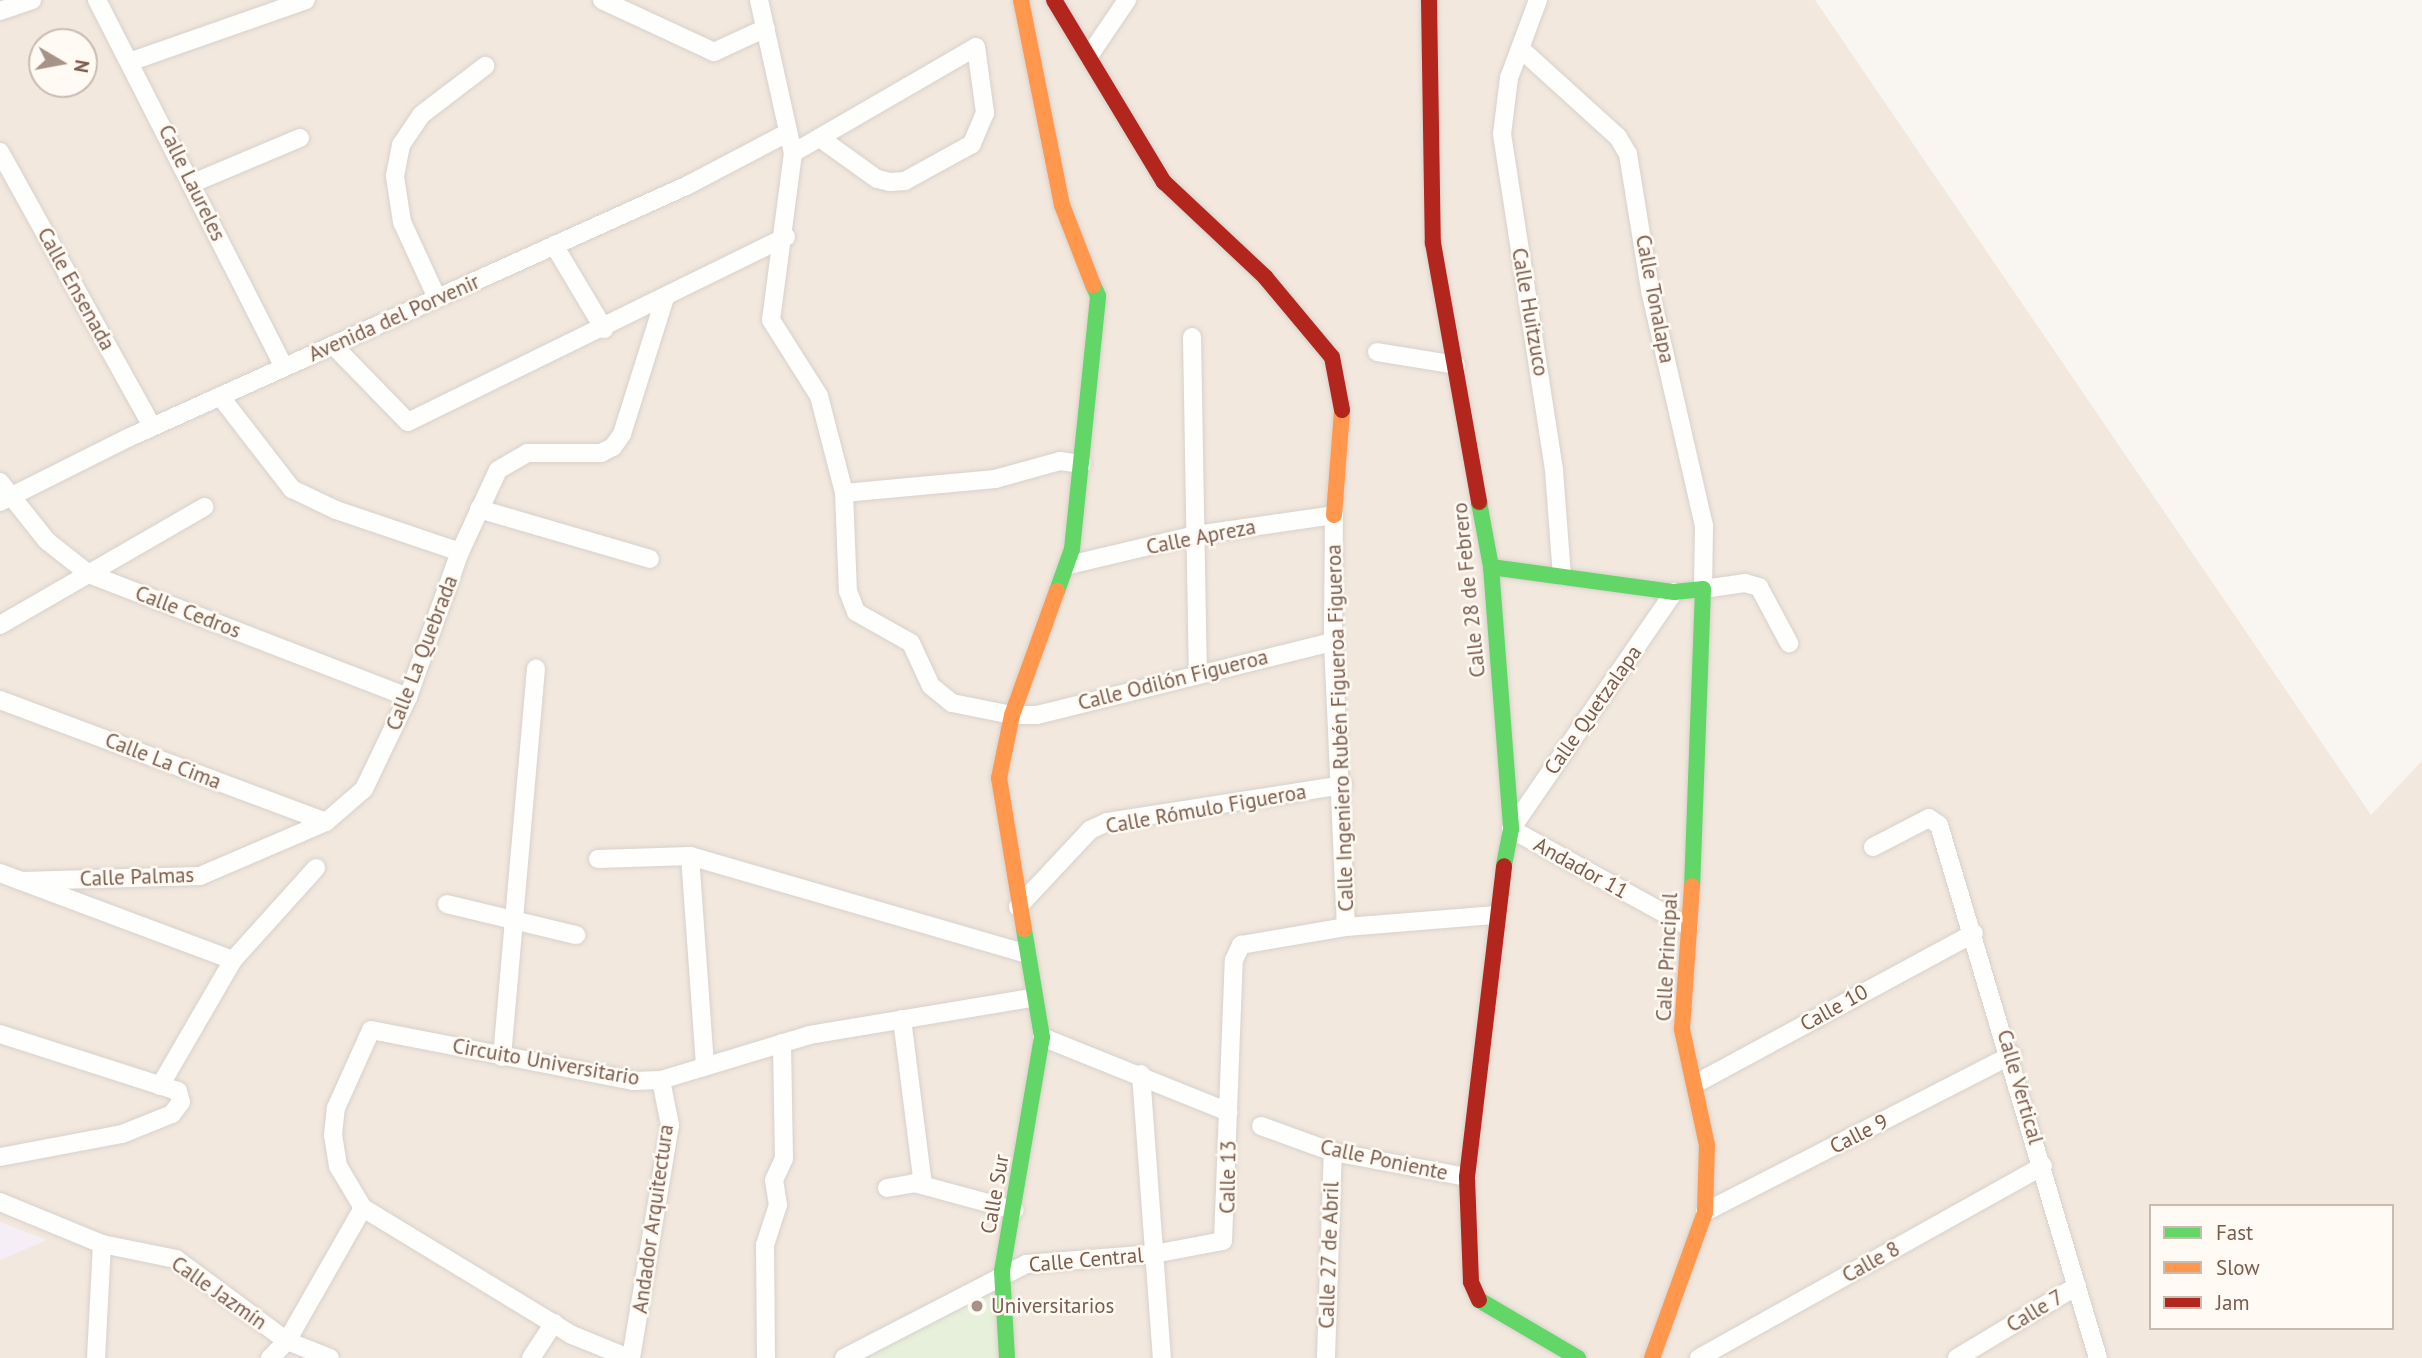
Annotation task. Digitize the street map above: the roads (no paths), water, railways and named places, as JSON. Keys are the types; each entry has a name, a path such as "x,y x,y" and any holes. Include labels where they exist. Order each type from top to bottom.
{"street":[{"path":"0,11 32,0"},
{"name":"Calle Laureles","path":"97,0 132,61 284,367"},
{"path":"132,61 306,0"},
{"path":"603,0 692,47 714,52 766,28"},
{"path":"759,0 793,153 976,47 985,113 982,132 972,144 905,181 890,182 877,179 820,138"},
{"path":"1021,0 1062,205 1098,296 1069,565 1013,715 999,778 1032,998 1042,1037 1141,1074 1229,1112"},
{"name":"Calle Ingeniero Rubén Figueroa Figueroa","path":"1054,0 1164,182 1265,276 1332,357 1343,397 1334,515 1333,642 1343,785 1346,927"},
{"path":"1089,56 1127,0"},
{"name":"Calle 28 de Febrero","path":"1429,0 1433,243 1492,567 1511,829 1494,915 1467,1177"},
{"name":"Calle Huitzuco","path":"1538,0 1523,51 1509,78 1502,134 1550,444 1562,576"},
{"name":"Calle Tonalapa","path":"1523,51 1618,137 1628,154 1650,290 1704,526 1703,589"},
{"path":"437,298 402,222 395,176 401,145 421,115 485,66"},
{"name":"Avenida del Porvenir","path":"3,494 554,245 787,133"},
{"path":"192,183 300,138"},
{"name":"Calle Ensenada","path":"0,152 152,426"},
{"name":"Calle Odilón Figueroa","path":"793,153 786,237 771,320 819,396 844,493 848,591 856,612 911,643 931,686 952,703 1013,715 1037,715 1198,673 1333,642"},
{"path":"333,345 408,422 604,329 786,237"},
{"path":"554,245 604,329"},
{"name":"Calle La Quebrada","path":"326,822 365,789 408,697 460,552 498,470 527,453 601,453 612,447 622,434 665,299"},
{"path":"1192,337 1198,673"},
{"path":"1377,352 1456,365"},
{"path":"220,396 292,489 336,510 460,552"},
{"path":"844,493 995,479 1060,461 1082,464"},
{"name":"Calle Cedros","path":"3,494 47,541 89,574 408,697"},
{"path":"0,625 204,508"},
{"path":"478,509 650,559"},
{"name":"Calle Apreza","path":"1069,565 1196,535 1334,515"},
{"path":"1492,567 1674,592 1745,583 1759,587 1789,643"},
{"name":"Calle Principal","path":"1652,1358 1705,1212 1707,1145 1682,1029 1689,927 1703,589"},
{"name":"Calle Quetzalapa","path":"1511,829 1674,592"},
{"path":"502,1056 536,668"},
{"name":"Calle La Cima","path":"0,700 326,822"},
{"name":"Calle Rómulo Figueroa","path":"1018,907 1090,830 1107,822 1343,785"},
{"name":"Calle Vertical","path":"1873,847 1934,819 1974,933 2012,1055 2098,1358"},
{"name":"Calle Palmas","path":"21,881 200,876 326,822"},
{"name":"Andador 11","path":"1511,829 1689,927"},
{"path":"598,859 690,856 1024,953"},
{"path":"690,856 705,1066"},
{"path":"160,1086 233,960 316,868"},
{"path":"0,873 233,960"},
{"path":"447,904 576,935"},
{"path":"1346,927 1494,915"},
{"name":"Calle 13","path":"1223,1241 1234,960 1241,945 1346,927"},
{"name":"Calle 10","path":"1695,1084 1974,933"},
{"name":"Circuito Universitario","path":"363,1208 338,1166 333,1135 336,1108 363,1037 383,1029 502,1056 633,1081 661,1080 782,1043 902,1019 1032,998"},
{"path":"902,1019 923,1185"},
{"path":"0,1034 178,1091 181,1102 172,1114 122,1134 0,1157"},
{"name":"Calle Sur","path":"1007,1358 1003,1271 1042,1037"},
{"path":"766,1358 765,1245 778,1205 774,1180 784,1159 782,1043"},
{"name":"Calle 9","path":"1705,1212 2012,1055"},
{"path":"1141,1074 1161,1358"},
{"name":"Andador Arquitectura","path":"630,1358 670,1125 661,1080"},
{"name":"Calle Poniente","path":"1261,1126 1333,1152 1467,1177"},
{"name":"Calle 27 de Abril","path":"1326,1358 1333,1152"},
{"name":"Calle 8","path":"1699,1358 2043,1166"},
{"path":"1467,1177 1471,1282 1478,1300 1578,1358"},
{"path":"887,1188 923,1185 1014,1210"},
{"name":"Calle Jazmín","path":"0,1202 102,1244 176,1259 287,1341 330,1358"},
{"path":"270,1358 287,1341 363,1208 554,1324 630,1358"},
{"name":"Calle Central","path":"844,1358 1003,1271 1048,1261 1154,1254 1223,1241"},
{"path":"96,1358 102,1244"},
{"name":"Calle 7","path":"1957,1358 2077,1286"},
{"path":"531,1358 554,1324"}],"place":[{"name":"Universitarios","path":"977,1306"}]}
